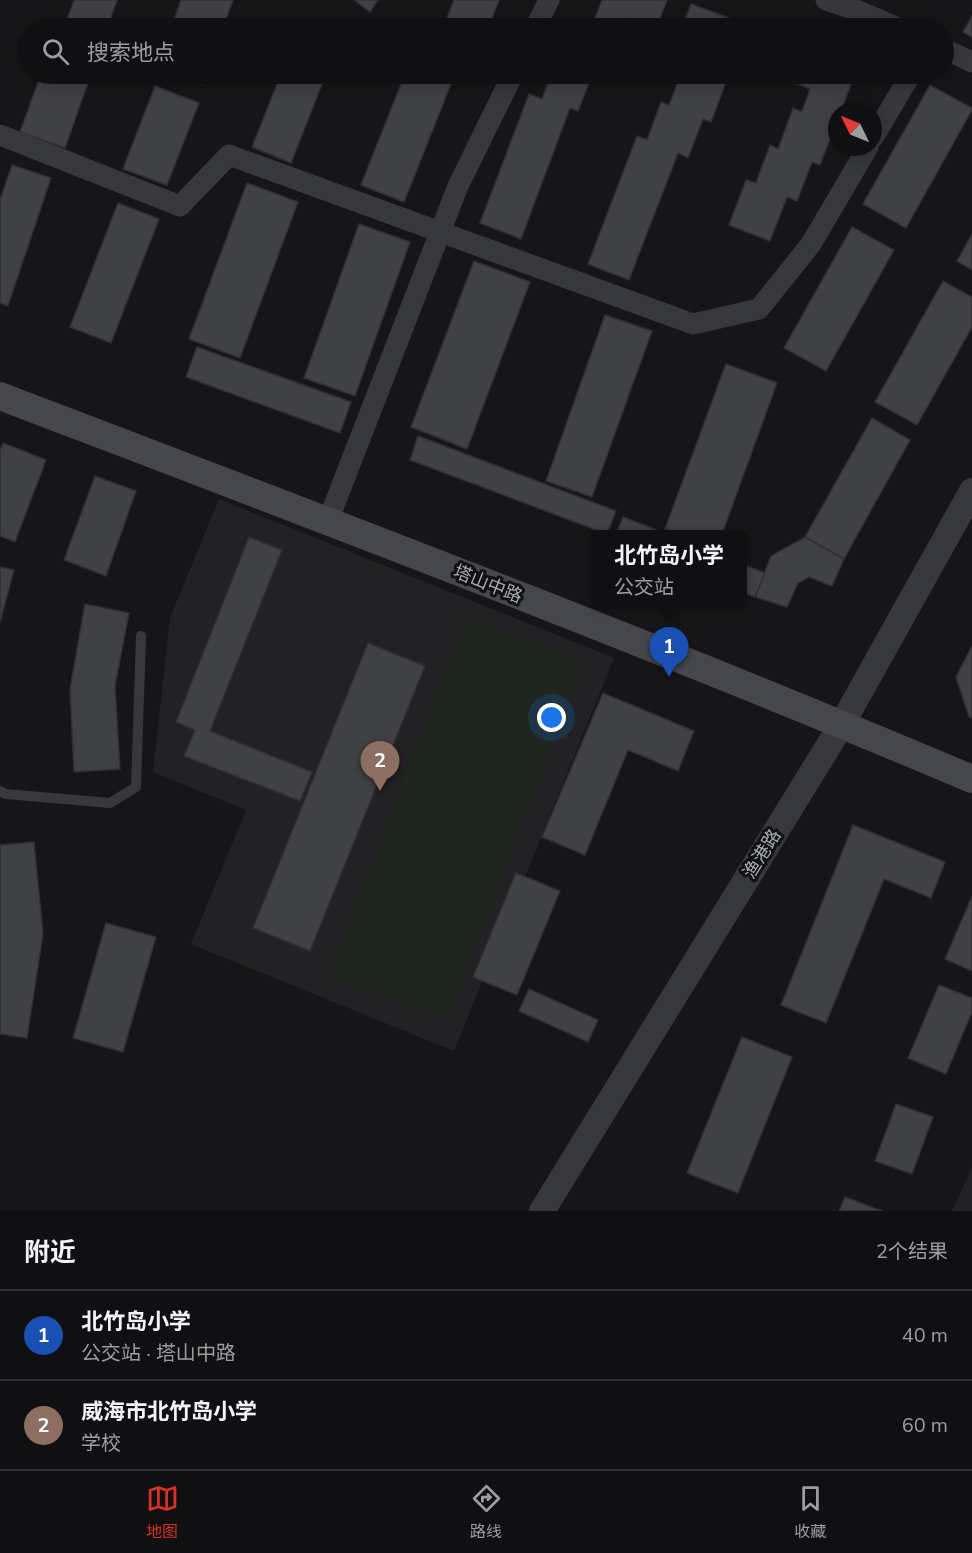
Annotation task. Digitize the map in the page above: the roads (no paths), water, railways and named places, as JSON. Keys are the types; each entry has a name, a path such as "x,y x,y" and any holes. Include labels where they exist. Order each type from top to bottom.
{"main road":[{"name":"塔山中路","path":"0,396 328,521 842,724 972,779"}],"street":[{"path":"540,18 549,0"},
{"path":"826,0 875,18"},
{"path":"954,54 972,62"},
{"path":"328,521 458,186 508,84"},
{"path":"882,123 905,84"},
{"path":"0,135 180,206 229,155 693,324 759,309 811,244 863,156"},
{"name":"渔港路","path":"542,1211 842,724 972,491"}],"lane":[{"path":"0,791 6,794 110,803 136,787 141,636"}],"place":[{"name":"北竹岛小学","path":"669,677"},
{"name":"威海市北竹岛小学","path":"380,791"}]}
